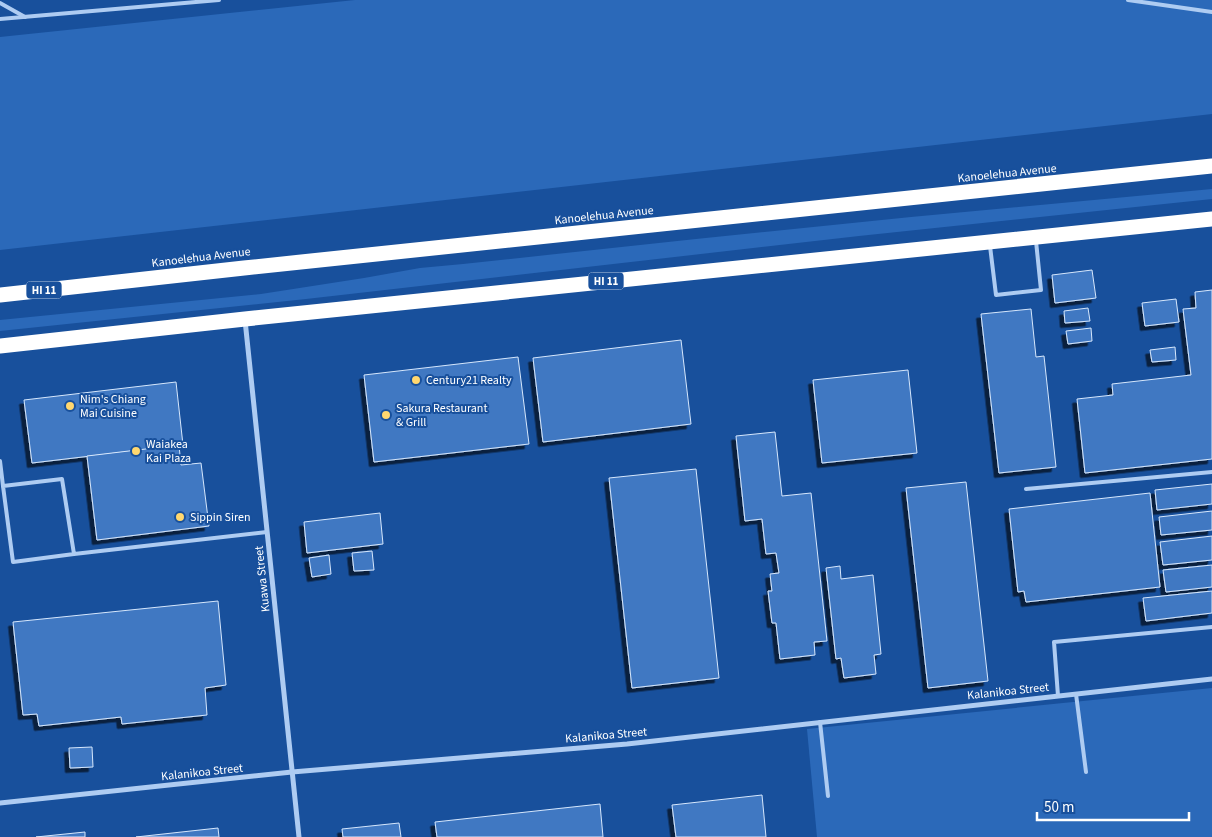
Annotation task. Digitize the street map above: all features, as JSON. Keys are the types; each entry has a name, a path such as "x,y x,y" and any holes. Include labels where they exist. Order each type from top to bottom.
{"highway":[{"name":"Kanoelehua Avenue","path":"0,295 254,266 1212,166"},
{"name":"HI 11","path":"0,346 1212,218"}],"street":[{"name":"Kuawa Street","path":"245,319 299,837"},
{"name":"Kalanikoa Street","path":"0,803 292,772 626,744 1212,679"}],"lane":[{"path":"0,19 219,0"},
{"path":"1128,0 1212,12"},
{"path":"0,3 25,16"},
{"path":"990,242 996,295 1041,290 1035,237"},
{"path":"0,461 13,562 267,532"},
{"path":"1026,489 1212,472"},
{"path":"3,486 62,479 74,554"},
{"path":"1058,696 1054,642 1212,627"},
{"path":"1076,694 1086,772"},
{"path":"820,722 828,796"}],"shaded area":[{"path":"355,0 1212,0 1212,114 0,250 0,37"},
{"path":"1212,189 1212,199 0,331 0,320 261,294 420,268 911,217"},
{"path":"1212,688 1212,837 817,837 807,729"}],"building":[{"path":"1092,270 1096,298 1055,303 1052,275"},
{"path":"1212,290 1212,459 1085,473 1077,399 1113,395 1112,384 1191,375 1183,309 1196,308 1195,292"},
{"path":"1176,299 1179,322 1145,326 1142,303"},
{"path":"1088,308 1090,321 1065,323 1064,311"},
{"path":"1031,309 1036,357 1044,356 1056,467 999,473 981,314"},
{"path":"1091,328 1092,341 1068,344 1066,331"},
{"path":"681,340 691,424 543,442 533,358"},
{"path":"1175,347 1176,360 1152,362 1150,350"},
{"path":"518,357 529,444 374,462 364,375"},
{"path":"908,370 917,453 822,463 813,380"},
{"path":"176,382 183,445 32,463 24,400"},
{"path":"775,432 782,496 811,493 827,641 814,642 815,655 780,659 776,623 772,623 768,591 772,591 770,574 779,573 776,553 766,554 762,519 745,521 736,436"},
{"path":"179,445 181,465 201,463 209,526 97,540 87,456"},
{"path":"696,469 719,678 632,688 609,478"},
{"path":"966,482 988,681 928,688 906,488"},
{"path":"1212,484 1212,504 1157,510 1155,490"},
{"path":"1150,493 1160,587 1026,602 1024,591 1018,592 1009,509"},
{"path":"1212,511 1212,530 1161,535 1159,517"},
{"path":"380,513 383,544 307,553 304,522"},
{"path":"1212,536 1212,560 1163,565 1160,542"},
{"path":"372,551 374,570 354,571 352,553"},
{"path":"329,555 331,574 312,577 309,558"},
{"path":"1212,565 1212,587 1166,592 1163,570"},
{"path":"840,566 841,579 873,575 881,654 874,655 876,674 844,678 841,658 836,659 826,568"},
{"path":"1212,591 1212,613 1146,621 1143,598"},
{"path":"218,601 226,685 205,688 207,715 122,724 121,717 39,726 37,714 23,715 13,622"},
{"path":"92,747 93,767 70,768 69,748"},
{"path":"762,795 766,837 676,837 672,805"},
{"path":"600,804 603,837 437,837 435,822"},
{"path":"399,823 401,837 343,837 342,829"},
{"path":"218,828 219,837 136,837"},
{"path":"85,832 85,837 36,837"}],"place":[{"name":"Century21 Realty","path":"416,380"},
{"name":"Nim's Chiang Mai Cuisine","path":"70,406"},
{"name":"Sakura Restaurant & Grill","path":"386,415"},
{"name":"Waiakea Kai Plaza","path":"136,451"},
{"name":"Sippin Siren","path":"180,517"}]}
